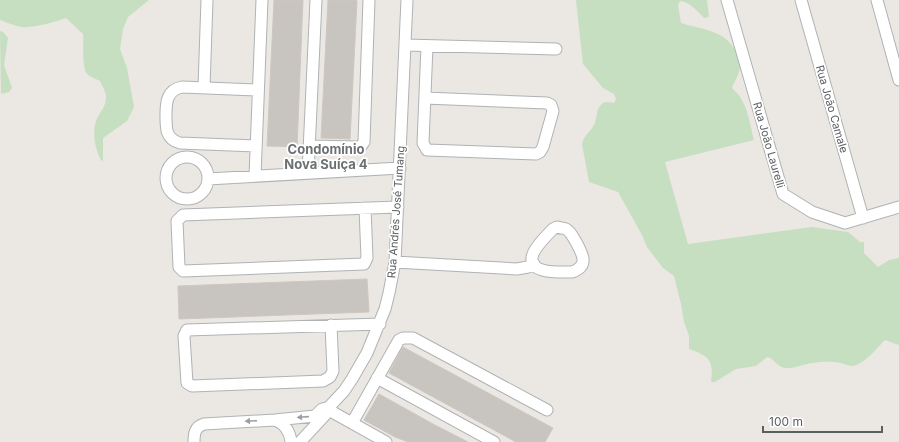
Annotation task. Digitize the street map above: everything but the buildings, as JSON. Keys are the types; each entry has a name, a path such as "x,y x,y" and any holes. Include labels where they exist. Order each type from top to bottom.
{"street":[{"path":"204,87 207,0"},
{"path":"255,176 262,0"},
{"path":"308,174 316,0"},
{"path":"310,146 357,147 361,146 364,142 369,0"},
{"name":"Rua Andrés José Tumang","path":"328,408 344,391 360,366 380,324 390,293 395,262 407,0"},
{"name":"Rua João Laurelli","path":"727,0 783,194 812,212 845,223 899,208"},
{"name":"Rua João Camale","path":"801,0 863,218"},
{"path":"877,0 899,80"},
{"path":"405,45 556,49"},
{"path":"425,98 547,103 551,105 553,111 543,147 540,152 536,154 429,150 423,143 427,46"},
{"path":"256,146 180,143 170,138 166,127 166,101 169,94 182,86 258,90"},
{"path":"208,179 400,168"},
{"path":"365,208 367,261 364,264 183,271 178,267 177,224 178,218 183,215 365,208 398,207"},
{"path":"557,227 566,229 570,232 584,258 581,266 572,272 543,271 536,268 534,264 532,261 533,253 552,228 557,227"},
{"path":"395,262 517,268 528,267 534,264"},
{"path":"331,325 333,371 330,377 323,381 192,386 187,383 184,336 187,330 331,325 380,324"},
{"path":"352,424 398,340 403,338 413,338 547,410"},
{"path":"377,378 494,442"},
{"path":"194,442 196,430 204,424 315,416 322,410 328,408"},
{"path":"328,408 352,424 386,442"},
{"path":"300,442 325,415 328,408"},
{"path":"274,420 280,422 288,429 290,434 290,442"}],"green space":[{"path":"0,0 149,0 128,17 123,29 120,49 127,68 134,107 127,121 103,138 103,161 101,160 97,151 94,131 96,121 105,104 106,96 100,81 88,75 84,67 83,34 66,18 47,24 28,27 17,26 0,20"},
{"path":"576,0 707,0 709,17 704,18 690,5 680,1 678,5 681,23 716,33 724,37 731,44 739,58 740,63 739,73 732,88 745,106 754,140 665,162 688,244 812,227 848,232 860,242 864,242 864,253 878,267 889,260 899,258 899,345 885,340 865,360 851,366 841,363 826,362 785,368 767,357 756,366 736,369 715,382 711,382 712,369 709,360 701,354 689,349 689,336 684,322 674,276 663,268 647,247 618,192 589,182 582,144 594,125 597,111 600,106 603,103 614,103 616,99 614,94 603,88 583,64"},
{"path":"0,31 3,32 8,38 4,65 12,88 9,92 1,94"}],"district":[{"name":"Condomínio Nova Suíça 4","path":"326,156"}]}
